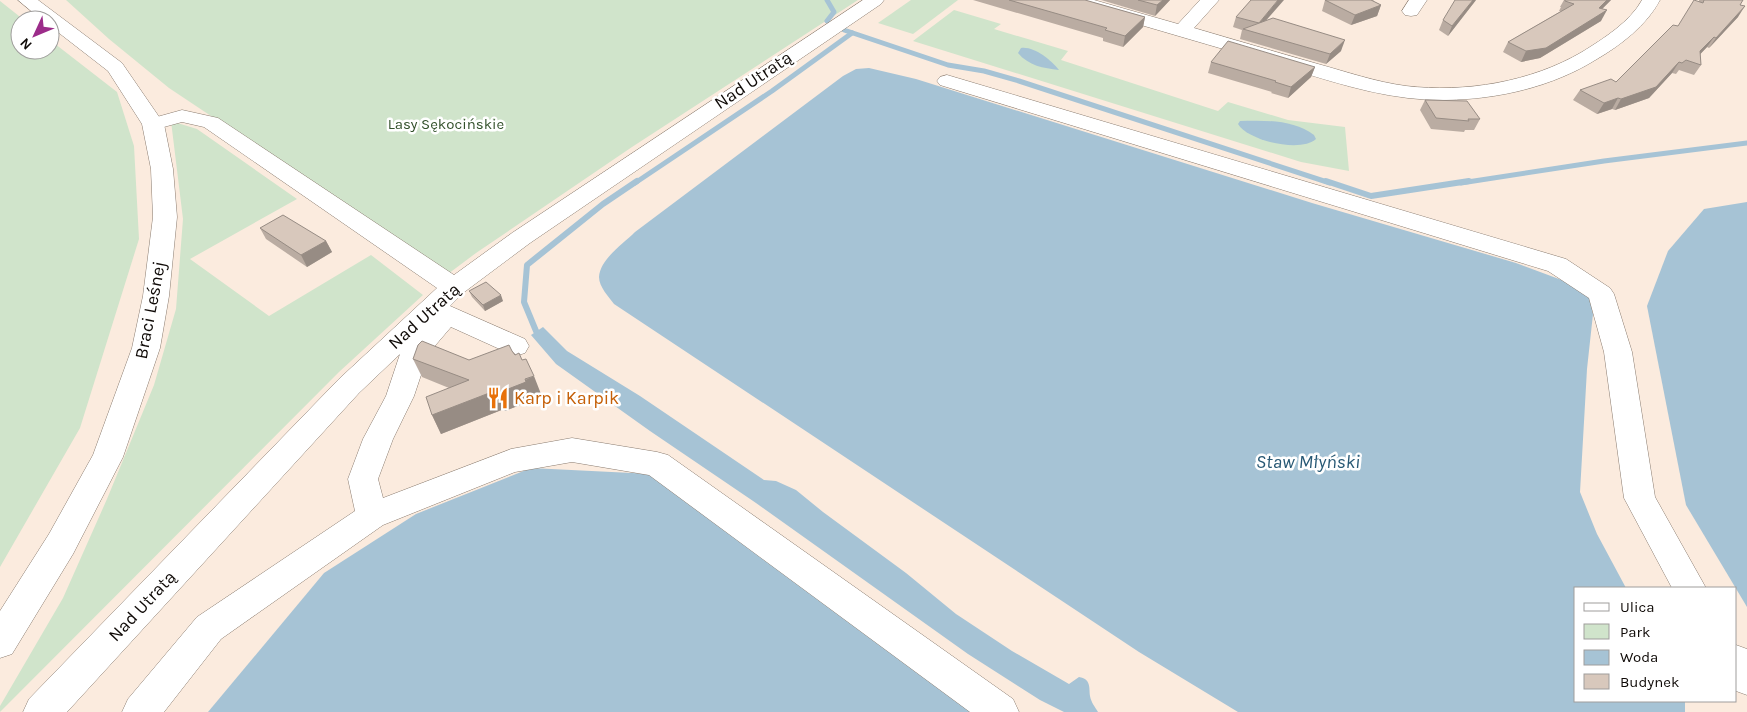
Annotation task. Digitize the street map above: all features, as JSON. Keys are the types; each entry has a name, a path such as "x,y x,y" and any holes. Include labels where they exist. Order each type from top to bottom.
{"street":[{"name":"Braci Leśnej","path":"0,642 61,544 108,457 146,348 156,296 166,216 162,169 153,124 115,67 27,0"},
{"name":"Nad Utratą","path":"42,712 349,386 440,311 454,288 521,238 875,0"},
{"path":"1075,0 1181,31 1408,92 1459,92 1538,80 1590,57 1619,36 1648,6 1651,0"},
{"path":"1181,31 1210,0"},
{"path":"947,81 1557,265 1601,294 1618,352 1640,498 1688,587"},
{"path":"153,124 182,116 211,122 454,288"},
{"path":"372,516 363,480 378,439 400,396 415,350 440,311 515,346"},
{"path":"141,712 209,628 372,516 510,461 572,450 657,464 1000,712"},
{"path":"1737,663 1747,678"}],"green space":[{"name":"Lasy Sękocińskie","path":"66,0 858,0 632,147 448,274 169,88 109,39"},
{"path":"911,0 958,0 913,34 878,23"},
{"path":"0,1 11,10 10,60 60,60 60,48 117,92 134,146 139,239 80,428 0,567"},
{"path":"954,10 1001,24 994,29 1068,51 1061,60 1218,111 1228,102 1288,120 1345,127 1349,171 1301,162 913,41"},
{"path":"171,121 197,129 297,199 190,259 269,316 371,255 423,295 339,372 0,712 0,706 63,598 107,499 154,385 176,309 183,219"}],"water":[{"path":"1021,48 1037,51 1059,70 1032,64 1018,53"},
{"name":"Staw Młyński","path":"869,68 916,79 1312,203 1516,263 1567,282 1582,290 1590,299 1593,314 1587,369 1580,492 1597,534 1625,587 1574,587 1574,702 1685,702 1685,712 1238,712 1139,652 614,304 602,288 599,277 603,264 619,247 635,232 843,76 856,69"},
{"path":"1240,121 1269,121 1298,126 1314,135 1316,139 1299,145 1275,143 1263,140 1244,130 1238,124"},
{"path":"1747,202 1747,607 1737,587 1735,587 1686,505 1647,306 1668,251 1704,209"},
{"path":"543,327 567,351 640,396 764,480 776,481 796,490 906,573 956,614 1012,651 1069,684 1079,677 1086,680 1089,684 1091,700 1098,712 1064,712 1040,700 968,654 556,364 531,335"},
{"path":"531,468 652,474 977,712 208,712 324,573 416,514"}],"building":[{"path":"1009,0 1085,0 1145,17 1125,36 1105,30 1107,28"},
{"path":"1138,0 1163,0 1157,5"},
{"path":"1251,0 1278,0 1259,23 1236,17"},
{"path":"1325,0 1371,0 1381,5 1355,15"},
{"path":"1455,0 1473,0 1452,26 1443,20"},
{"path":"1565,0 1607,0 1599,8 1607,10 1546,48 1526,51 1508,42 1574,4"},
{"path":"1694,0 1703,3 1704,0 1743,0 1740,5 1745,6 1716,38 1714,37 1700,51 1701,65 1686,60 1682,63 1679,62 1656,87 1604,103 1580,90 1611,79 1616,82 1673,25 1678,26"},
{"path":"1273,18 1345,40 1330,54 1243,29"},
{"path":"1228,41 1315,67 1291,87 1211,62"},
{"path":"1425,100 1467,101 1480,119 1468,119 1469,121 1436,118"},
{"path":"283,215 326,241 301,255 260,228"},
{"path":"486,282 501,295 483,305 469,291"},
{"path":"422,341 469,360 509,345 515,355 519,353 522,360 526,359 534,376 525,379 526,382 498,393 497,390 432,415 426,397 469,380 413,359 418,345"}],"waterway":[{"path":"827,0 834,12 827,21"},
{"path":"844,30 948,65 984,71 1019,81 1330,183"},
{"path":"635,183 772,91 852,33"},
{"path":"1461,183 1604,161 1747,143"},
{"path":"542,338 536,331 524,302 527,265 603,204 637,181"},
{"path":"1326,181 1371,196 1469,181"}],"place":[{"name":"Karp i Karpik","path":"498,398"}]}
